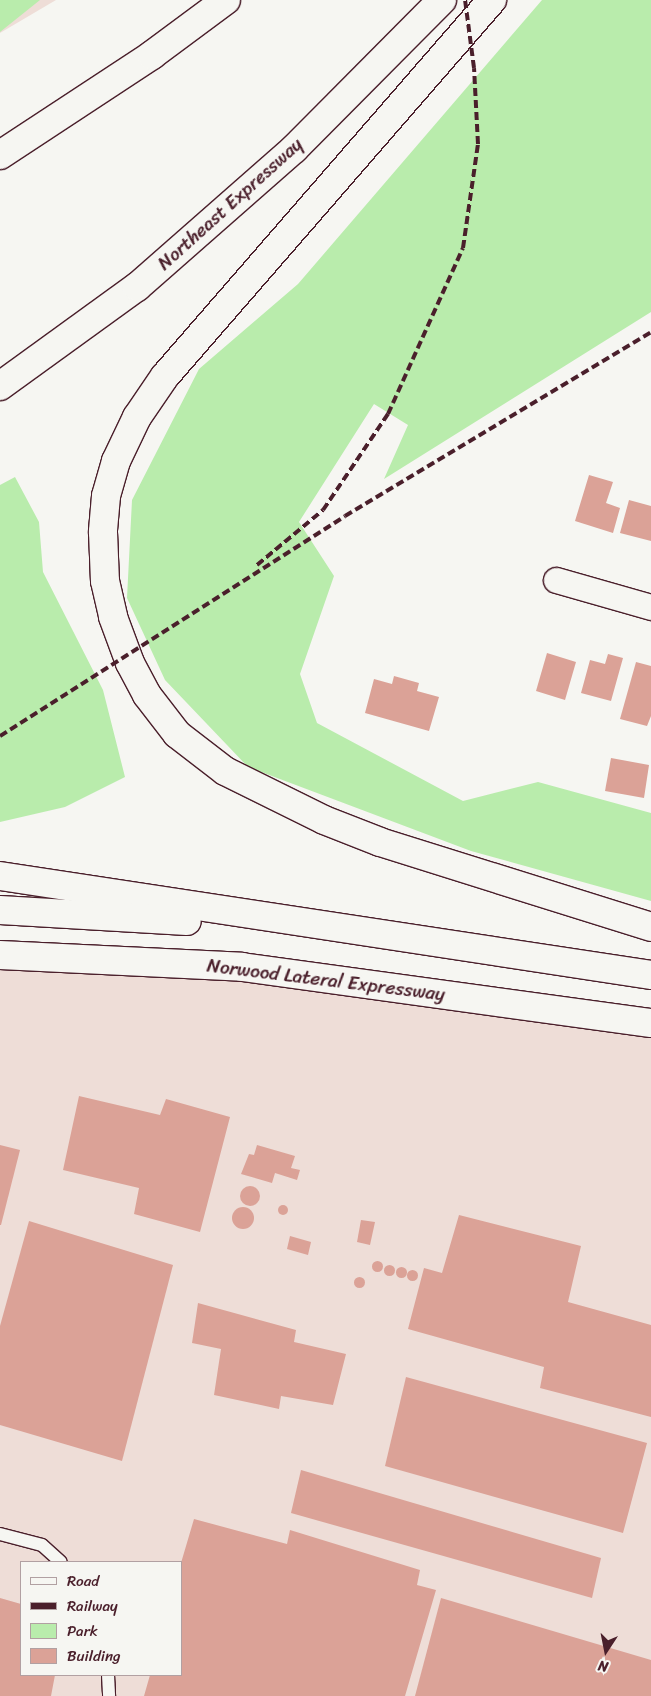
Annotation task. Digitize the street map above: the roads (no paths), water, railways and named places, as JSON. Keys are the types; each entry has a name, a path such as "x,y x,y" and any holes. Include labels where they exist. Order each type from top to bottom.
{"highway":[{"path":"0,155 152,55 226,0"},
{"name":"Northeast Expressway","path":"0,386 137,287 294,149 442,0"},
{"path":"492,0 165,376 143,409 116,461 106,496 103,532 105,581 112,617 130,663 147,695 178,734 225,771 324,820 380,842 651,927"},
{"path":"0,876 651,974"},
{"path":"0,910 326,926"},
{"name":"Norwood Lateral Expressway","path":"0,955 242,967 651,1023"}],"street":[{"path":"556,580 651,607"}],"lane":[{"path":"0,1534 42,1545 60,1561"},
{"path":"108,1676 109,1696"}],"railway":[{"path":"257,565 323,510 388,414 463,248 478,144 474,68 465,0"},
{"path":"0,736 345,516 651,332"}]}
